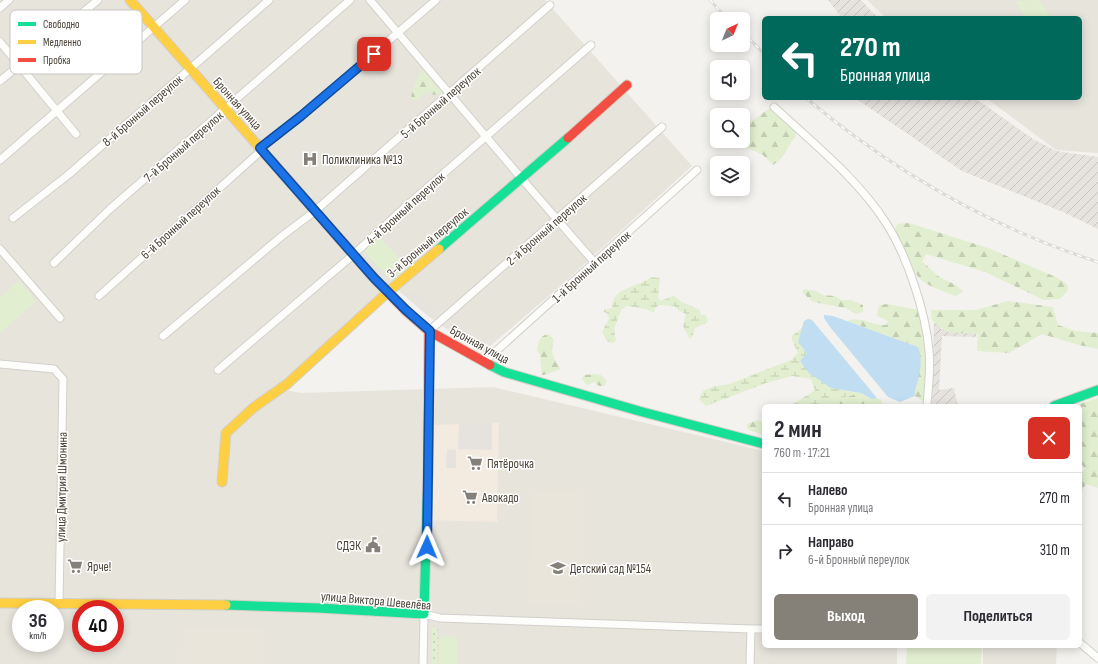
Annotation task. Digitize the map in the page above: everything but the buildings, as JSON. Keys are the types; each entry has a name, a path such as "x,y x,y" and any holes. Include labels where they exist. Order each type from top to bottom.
{"street":[{"path":"0,8 9,0"},
{"path":"86,10 98,0"},
{"name":"Бронная улица","path":"130,0 139,10"},
{"path":"142,37 185,0"},
{"name":"8-й Бронный переулок","path":"13,218 68,175 269,0"},
{"name":"7-й Бронный переулок","path":"54,263 110,209 226,110 350,0"},
{"path":"370,0 595,263"},
{"name":"6-й Бронный переулок","path":"99,296 261,149 436,0"},
{"name":"5-й Бронный переулок","path":"163,336 282,236 315,211 550,5"},
{"name":"Бронная улица","path":"142,14 353,255 388,292 430,331 484,362 504,372 526,380 762,443"},
{"path":"0,42 10,54"},
{"name":"4-й Бронный переулок","path":"218,370 353,255 404,208 591,45"},
{"path":"0,81 10,73"},
{"path":"27,74 76,134"},
{"path":"0,160 100,74"},
{"name":"3-й Бронный переулок","path":"222,482 226,433 253,408 287,384 388,292 522,179 627,85"},
{"path":"774,107 859,188 886,222 903,254 914,283 929,351 927,404"},
{"name":"2-й Бронный переулок","path":"430,331 662,127"},
{"name":"1-й Бронный переулок","path":"484,362 697,170"},
{"path":"0,250 60,318"},
{"path":"424,664 430,331"},
{"name":"улица Дмитрия Шмонина","path":"0,364 54,369 59,372 64,379 59,600"},
{"path":"1060,404 1098,390"},
{"name":"улица Виктора Шевелёва","path":"0,603 12,603"},
{"name":"улица Виктора Шевелёва","path":"64,603 172,604 310,608 424,614 440,618 762,629"},
{"path":"750,664 751,629"},
{"path":"1082,645 1098,658"}],"shaded area":[{"path":"0,0 545,0 692,166 558,288 482,353 428,316 392,285 275,388 301,393 493,387 762,451 762,648 897,648 897,664 0,664"},
{"path":"828,0 861,0 876,16 840,16"},
{"path":"867,0 1098,0 1098,153 1056,150 989,100 1082,100 1082,16 884,16"},
{"path":"858,100 978,100 1033,139 1056,151 1098,157 1098,229 1063,212 962,171"},
{"path":"413,291 437,313 432,318 409,297"},
{"path":"940,322 941,329 977,331 976,337 942,336 939,390 954,388 958,404 932,404 934,323"},
{"path":"492,423 492,450 458,449 459,424"},
{"path":"499,423 497,522 427,520 429,425"},
{"path":"447,449 456,450 456,468 446,468"},
{"path":"531,490 583,490 582,605 529,604"},
{"path":"183,629 265,630 264,664 182,664"},
{"path":"983,648 1057,648 1056,664 983,664"}],"green space":[{"path":"1039,0 1051,16 1026,16 1015,1"},
{"path":"422,71 435,83 433,85 443,93 434,95 426,91 417,100 413,100 411,97 417,79"},
{"path":"770,108 777,116 794,127 796,136 781,159 773,165 763,155 748,148 750,148 750,122"},
{"path":"909,223 988,248 1058,278 1068,285 1067,292 1059,299 1044,300 985,272 926,254 922,261 938,276 956,285 963,291 956,296 936,288 919,278 902,246 894,236 897,224"},
{"path":"377,235 411,270 395,284 362,250"},
{"path":"651,277 660,278 658,297 660,301 674,296 682,302 700,310 701,315 706,315 708,322 695,328 690,339 683,326 686,314 674,306 659,305 655,308 654,313 646,309 627,306 621,310 614,329 616,341 612,343 608,342 602,332 609,318 604,310 612,308 613,301 621,292"},
{"path":"19,281 36,301 0,333 0,297"},
{"path":"804,289 816,291 823,295 835,296 841,300 851,300 863,305 863,312 856,314 846,308 813,302 802,292"},
{"path":"1008,301 1053,307 1058,325 1076,331 1098,333 1098,349 1042,334 1009,353 977,351 978,334 947,332 932,320 931,310 976,310"},
{"path":"887,304 918,310 920,312 928,357 926,397 922,401 915,396 914,391 918,382 918,347 847,321 862,320 886,325 888,321 877,316 879,305"},
{"path":"804,326 798,342 807,353 800,362 831,388 861,393 832,400 829,404 793,404 815,390 811,379 792,376 766,383 706,406 699,399 703,391 712,387 729,384 791,360 798,353 792,340 792,336"},
{"path":"548,334 554,339 552,352 561,369 542,375 540,355 537,347 541,338"},
{"path":"584,375 601,375 607,381 604,386 599,386 594,382 587,385 582,379"},
{"path":"861,393 872,399 877,398 881,400 882,404 829,404 832,400"},
{"path":"1098,398 1098,488 1086,484 1082,491 1082,473 1085,469 1082,465 1082,404 1079,404"},
{"path":"758,420 762,422 762,434 749,430 746,426 749,423"},
{"path":"432,628 438,628 437,664 432,664"},
{"path":"440,636 457,637 457,664 439,664"},
{"path":"907,648 982,648 981,664 906,664"}],"water":[{"path":"824,315 833,316 918,347 921,363 915,396 900,402 888,397 830,327 824,318"},
{"path":"808,319 812,320 877,398 872,399 861,393 831,388 809,373 800,361 807,353 798,342 804,321"}],"railway":[{"path":"710,0 721,12"},
{"path":"750,39 762,52"},
{"path":"808,100 873,150 944,194 1019,232 1098,262"}],"traffic: fast":[{"path":"439,249 568,138"},
{"path":"490,365 504,372 639,411 762,443"},
{"path":"1060,404 1098,390"},
{"path":"226,605 424,614 428,471"}],"traffic: slow":[{"path":"130,0 139,10"},
{"path":"142,14 303,197"},
{"path":"222,482 226,433 253,408 287,384 388,292 439,249"},
{"path":"0,603 226,605"}],"traffic: jam":[{"path":"568,138 627,85"},
{"path":"303,197 374,278 405,310 429,331 490,365"},
{"path":"428,471 429,331"}],"place":[{"name":"Поликлиника №13","path":"310,159"},
{"name":"Пятёрочка","path":"475,463"},
{"name":"Авокадо","path":"470,497"},
{"name":"СДЭК","path":"373,545"},
{"name":"Ярче!","path":"75,566"},
{"name":"Детский сад №154","path":"558,568"}],"route":[{"path":"374,54 301,116 260,148 374,278 406,310 430,331 427,547"}]}
